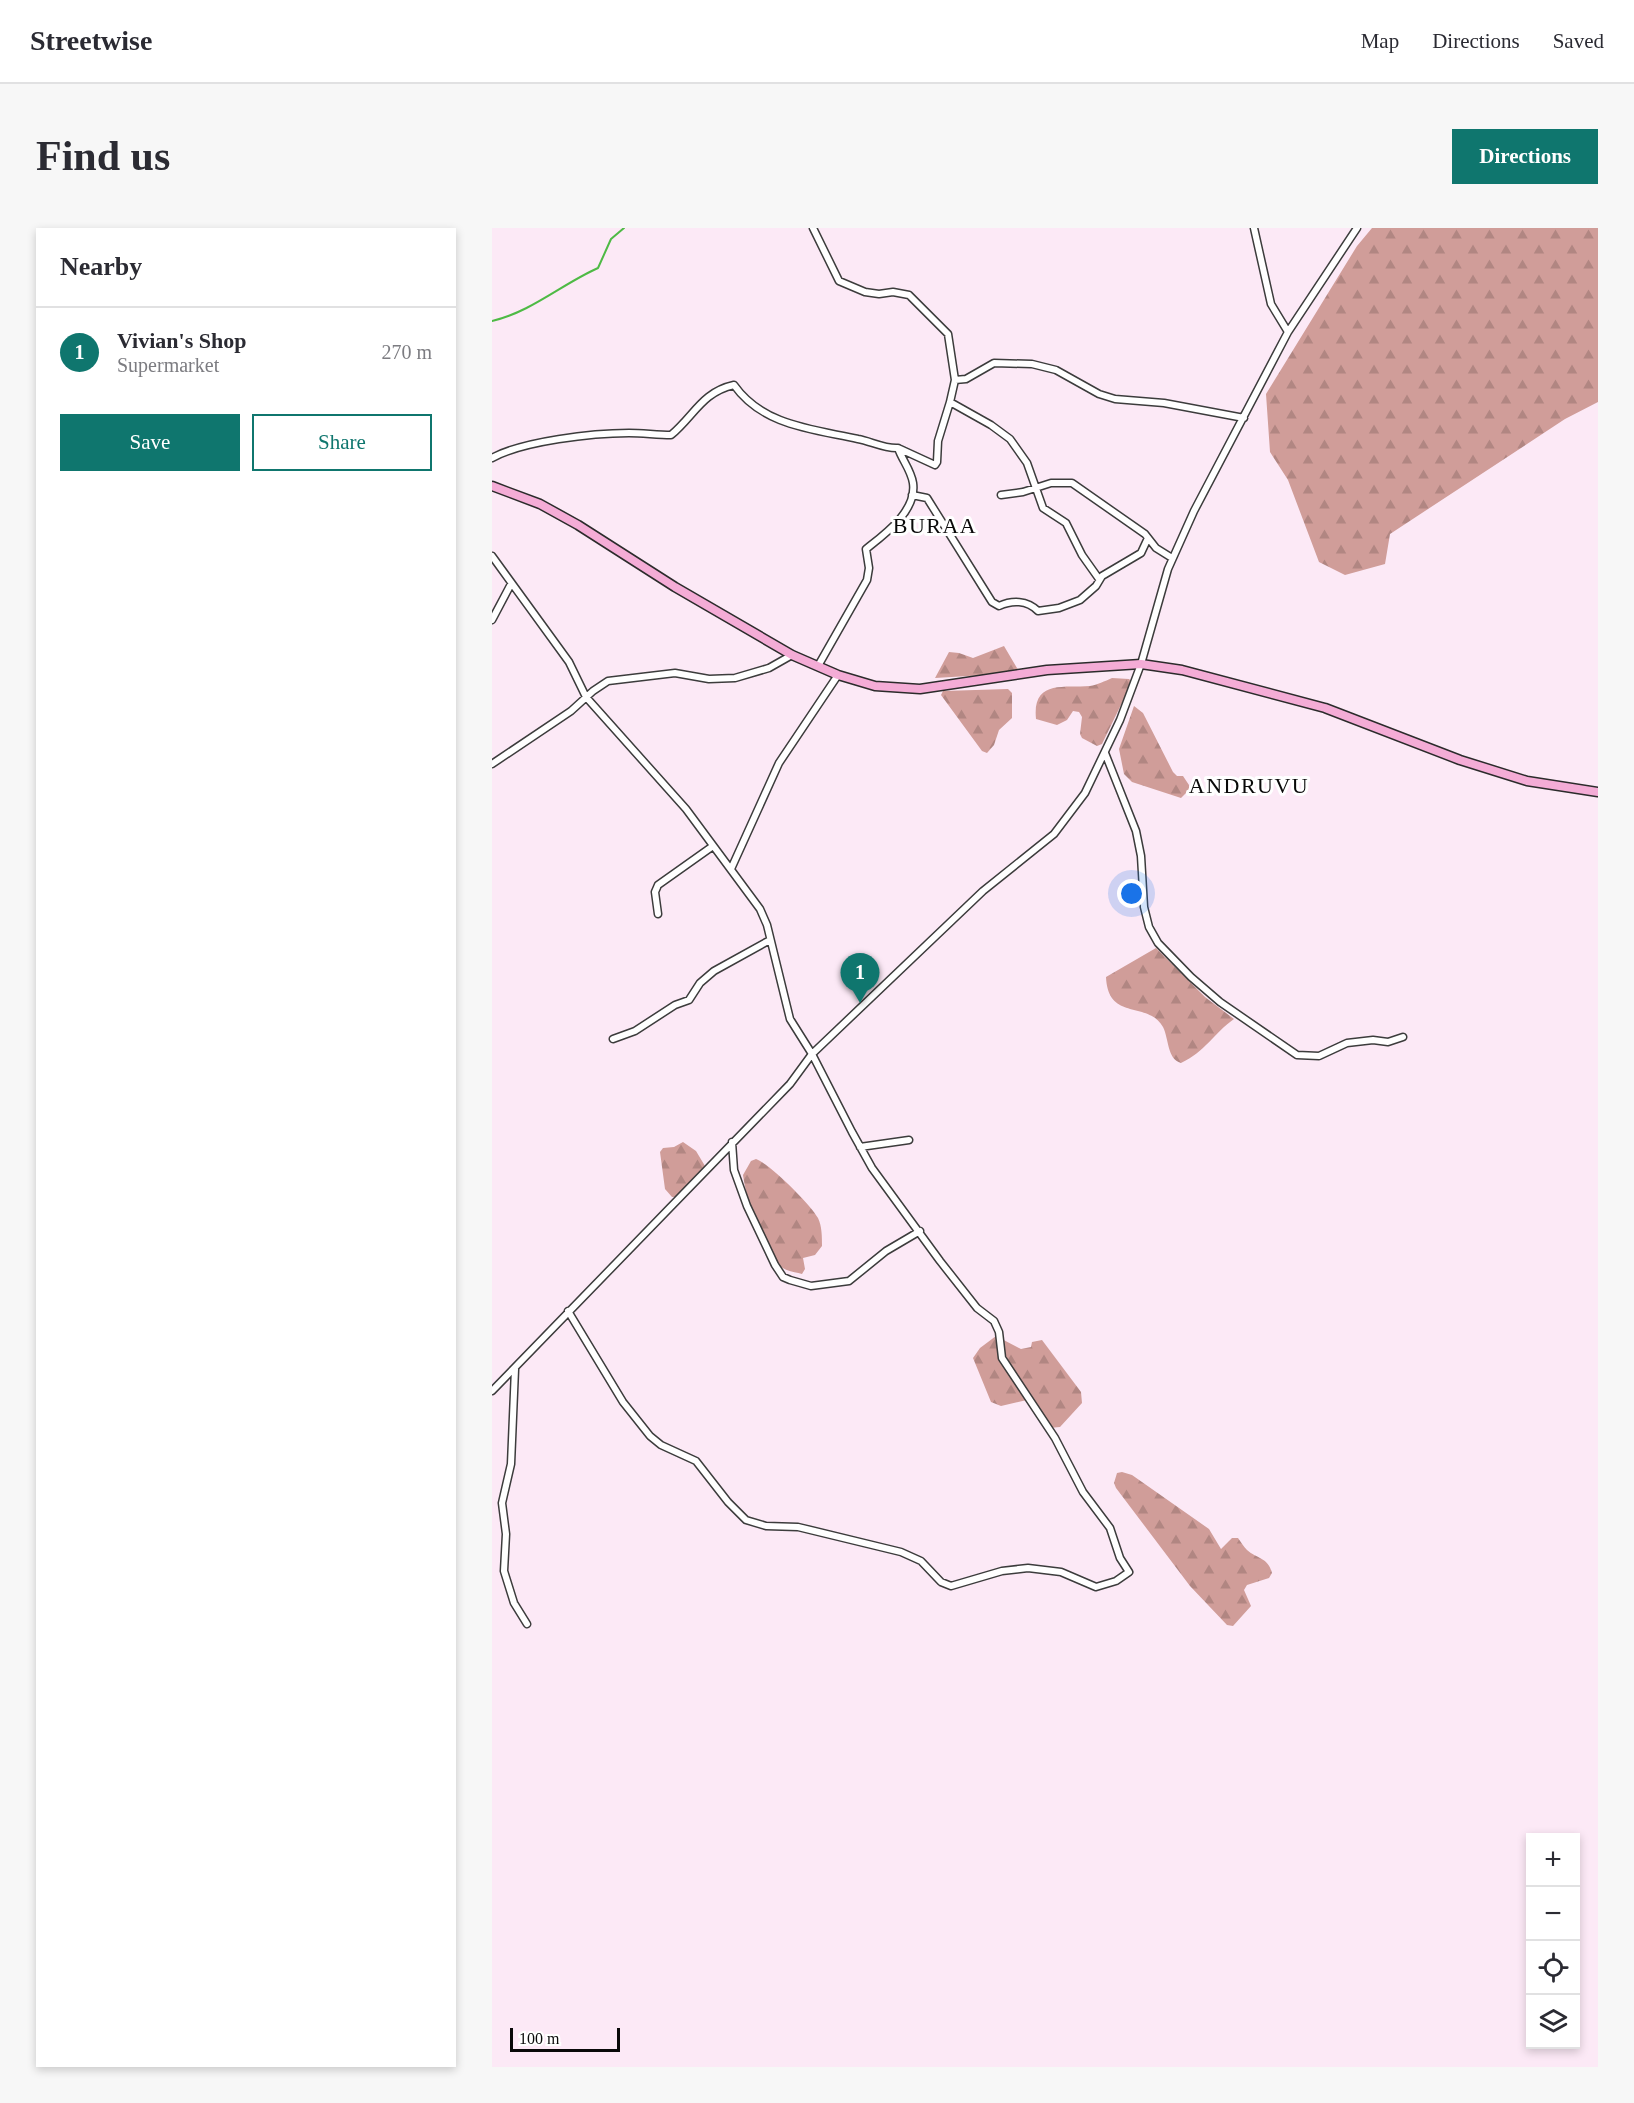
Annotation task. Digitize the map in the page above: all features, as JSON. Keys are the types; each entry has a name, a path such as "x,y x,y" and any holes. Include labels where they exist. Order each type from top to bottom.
{"street":[{"path":"492,458 525,446 583,438 630,433 671,435 700,403 718,390 734,386 747,401 766,415 822,433 898,448 935,465 942,425 955,380 948,334 909,295 893,292 879,294 865,292 839,281 813,228"},
{"path":"1254,228 1271,304 1288,332"},
{"path":"492,1391 789,1084 813,1054 983,891 1054,834 1085,793 1105,753 1141,664 1172,558 1207,485 1288,332 1357,228"},
{"path":"955,380 966,379 994,363 1032,364 1056,370 1099,394 1115,399 1164,403 1244,418"},
{"path":"950,402 1003,432 1024,458 1038,488 1043,508 1066,523 1082,555 1098,579"},
{"path":"818,666 867,580 869,568 866,549 896,522 912,495 912,481 898,448"},
{"path":"1001,495 1058,482 1072,483 1172,558"},
{"path":"492,486 540,504 578,525 675,587 792,655 838,675 875,686 920,689 1047,670 1141,664 1182,670 1325,708 1460,760 1527,781 1598,792"},
{"path":"912,495 922,495 933,506 995,605 1017,602 1028,604 1038,611 1059,608 1087,595 1098,579 1141,553 1148,538"},
{"path":"492,556 569,662 586,697 686,809 760,909 770,940 786,1009 795,1028 813,1054 860,1147 872,1168 940,1261 973,1303 994,1321 1004,1363 1054,1438 1083,1492 1112,1531 1120,1558 1129,1572 1116,1581 1096,1587 1061,1572 1028,1568 1002,1571 951,1586 941,1582 921,1561 901,1552 798,1527 765,1526 746,1520 728,1502 696,1461 657,1442 650,1436 623,1402 568,1311"},
{"path":"492,620 511,584"},
{"path":"492,764 572,711 601,685 617,679 675,673 709,679 735,678 769,668 792,655"},
{"path":"731,869 779,763 838,675"},
{"path":"1105,753 1136,831 1141,856 1144,908 1149,927 1158,943 1191,977 1220,1002 1297,1055 1319,1056 1347,1043 1388,1042 1403,1037"},
{"path":"658,914 655,899 658,885 713,846"},
{"path":"613,1040 635,1031 675,1005 689,1000 700,982 714,971 770,940"},
{"path":"860,1147 909,1140"},
{"path":"732,1142 734,1170 738,1185 767,1250 783,1277 811,1286 845,1282 886,1251 920,1231"},
{"path":"515,1368 511,1464 502,1503 506,1534 504,1571 516,1607 527,1624"}],"green space":[{"path":"1372,228 1598,228 1598,402 1565,419 1390,534 1385,564 1345,575 1319,562 1288,480 1270,452 1266,394 1357,246"},
{"path":"1004,646 1020,673 935,678 949,652 973,658"},
{"path":"1112,678 1129,679 1132,682 1102,744 1097,746 1082,738 1080,734 1082,717 1079,712 1073,711 1067,720 1057,725 1036,719 1036,706 1044,692 1060,687 1093,685"},
{"path":"1008,689 1012,693 1012,718 999,730 994,745 987,753 982,751 941,695 943,691"},
{"path":"1134,706 1143,713 1173,772 1177,776 1183,776 1189,785 1189,790 1181,798 1132,782 1124,774 1119,749"},
{"path":"1156,948 1205,997 1234,1019 1197,1053 1181,1063 1173,1057 1163,1027 1156,1019 1121,1005 1108,991 1106,977"},
{"path":"683,1142 696,1151 705,1166 677,1197 672,1197 665,1189 660,1152 663,1148 674,1147"},
{"path":"756,1159 771,1168 790,1185 818,1218 822,1232 822,1246 815,1255 803,1258 805,1269 802,1274 780,1266 773,1259 761,1237 743,1175 751,1161"},
{"path":"996,1336 1021,1349 1031,1347 1032,1342 1042,1340 1081,1392 1082,1403 1060,1427 1049,1428 1027,1400 1001,1406 991,1402 973,1358 980,1348"},
{"path":"1117,1473 1132,1475 1209,1529 1221,1549 1232,1538 1238,1538 1247,1550 1268,1564 1272,1573 1269,1578 1247,1585 1244,1590 1251,1606 1233,1626 1227,1625 1190,1586 1116,1488 1114,1483"}],"waterway":[{"path":"492,321 520,311 598,268 611,239 624,228"}],"place":[{"name":"Vivian's Shop","path":"860,1003"}],"district":[{"name":"BURAA","path":"935,525"},
{"name":"ANDRUVU","path":"1249,785"}]}
